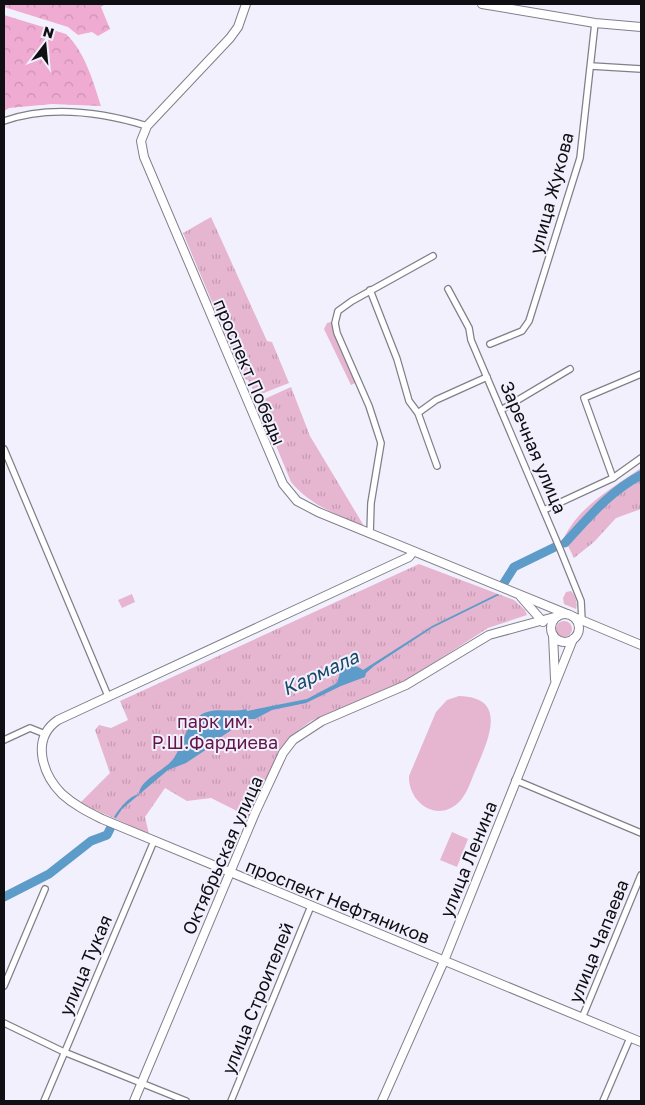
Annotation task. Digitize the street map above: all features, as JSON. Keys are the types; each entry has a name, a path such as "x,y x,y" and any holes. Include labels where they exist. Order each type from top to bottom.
{"main road":[{"path":"147,126 230,38 238,27 246,4"},
{"path":"482,4 595,23 641,27"},
{"name":"проспект Победы","path":"147,126 141,140 144,157 285,489 306,507 566,616 641,645"},
{"path":"45,734 58,720 334,593 409,557 413,552"},
{"path":"520,596 552,634 562,642 573,639 578,629 578,623 566,616 551,624 552,634 555,681"},
{"name":"Октябрьская улица","path":"134,1101 283,753 299,734 322,721 406,685 489,635 541,619 566,616"},
{"path":"578,629 591,625"},
{"name":"улица Ленина","path":"382,1101 444,961 573,639"},
{"name":"проспект Нефтяников","path":"45,734 41,750 49,777 70,800 102,819 641,1042"}],"street":[{"name":"улица Жукова","path":"490,344 522,331 529,321 580,158 595,23"},
{"path":"591,66 641,69"},
{"path":"4,121 30,114 72,112 106,115 147,126"},
{"path":"370,534 371,503 381,443 367,400 335,326 337,313 352,300 432,256"},
{"name":"Заречная улица","path":"448,289 469,328 471,340 560,548 581,601 582,621"},
{"path":"370,290 398,359 409,401 418,413 437,466"},
{"path":"501,410 570,370"},
{"path":"613,478 584,398 641,374"},
{"path":"418,413 436,400 487,377"},
{"path":"4,449 108,696"},
{"path":"544,510 613,478 641,458"},
{"path":"4,740 30,728 45,734"},
{"path":"516,780 641,833"},
{"name":"улица Тукая","path":"44,1101 154,841"},
{"name":"улица Чапаева","path":"582,1018 641,875"},
{"path":"4,986 45,889"},
{"name":"улица Строителей","path":"231,1101 311,906"},
{"path":"4,1023 64,1052 186,1101"},
{"path":"603,1101 630,1038"}],"green space":[{"path":"4,4 105,4 101,7 110,29 98,36 92,32 78,35 68,27 4,7"},
{"path":"4,15 66,34 73,41 83,58 101,106 52,104 9,108 4,111"},
{"path":"211,217 267,341 272,342 289,383 256,396 248,380 245,379 225,334 229,329 221,310 215,309 183,233"},
{"path":"331,322 357,382 351,385 324,329 327,323"},
{"path":"291,387 310,436 364,526 315,503 291,482 258,402"},
{"path":"641,468 641,509 616,518 594,542 574,558 564,538 570,527 587,507"},
{"name":"парк им. Р.Ш.Фардиева","path":"419,564 514,600 525,610 527,615 488,628 404,682 311,721 292,735 278,754 253,819 211,798 187,801 165,788 145,817 149,834 80,803 110,773 95,730 99,725 111,728 128,720 120,701"},
{"path":"571,591 576,599 576,609 564,604 563,598 566,592"},
{"path":"132,594 135,602 122,608 118,600"},
{"path":"564,621 570,623 572,629 570,635 564,637 558,635 556,629 558,623"},
{"path":"459,696 475,698 485,704 490,712 489,734 461,800 450,809 433,810 425,807 413,794 409,776 436,712 447,700"},
{"path":"452,832 468,839 457,867 440,860"}],"water":[{"path":"497,594 499,595 432,628 374,666 366,673 365,677 306,703 272,710 255,719 248,719 221,737 219,745 213,745 186,763 168,770 122,809 116,818 114,817 128,800 139,794 140,789 148,779 174,758 193,721 204,713 220,710 246,709 247,711 307,699 337,683 341,669 352,665 363,670 432,626"}],"waterway":[{"name":"Кармала","path":"565,543 609,497 641,475"},
{"name":"Кармала","path":"504,583 514,567 555,547"},
{"name":"Кармала","path":"4,897 49,874 91,841 107,835 110,829"}]}
